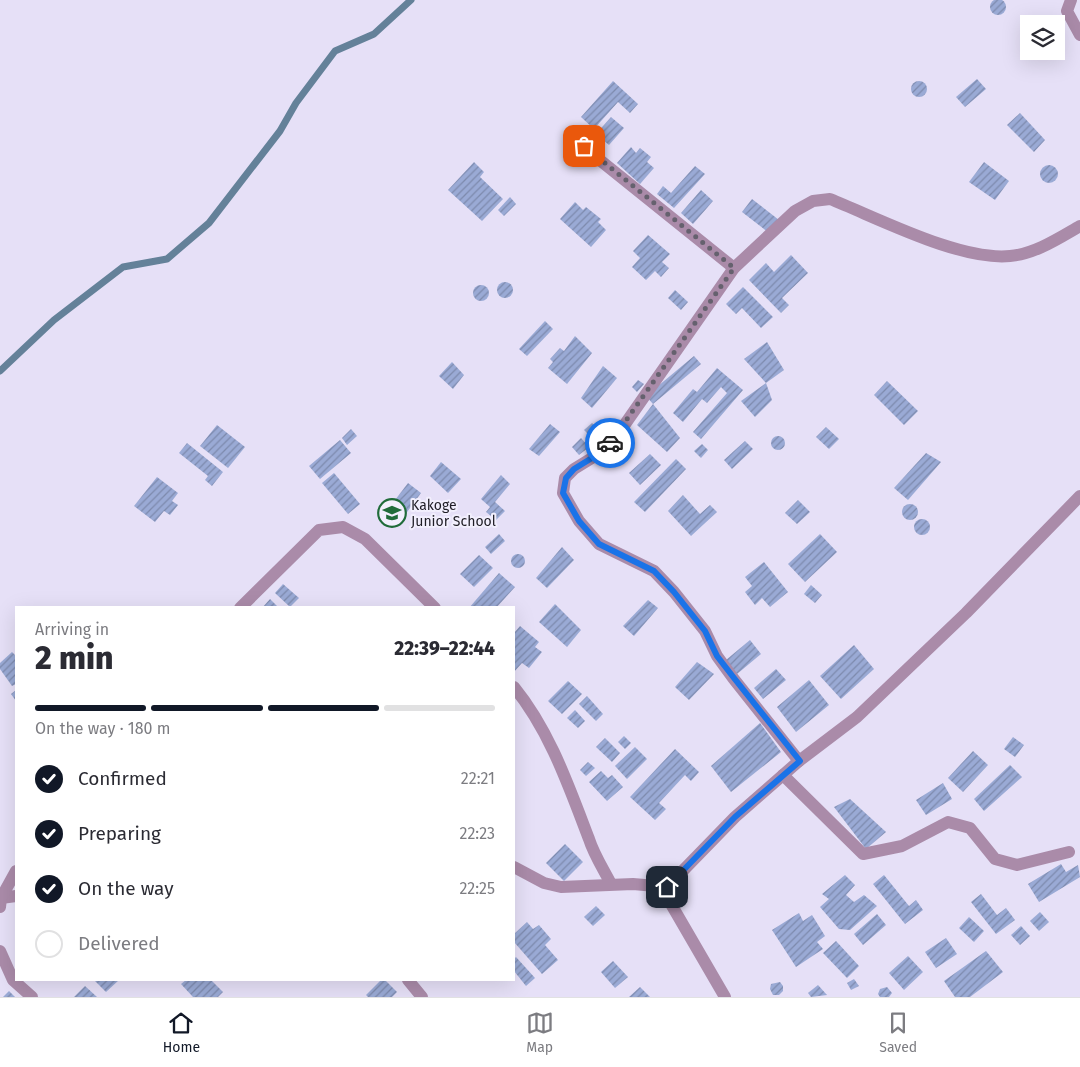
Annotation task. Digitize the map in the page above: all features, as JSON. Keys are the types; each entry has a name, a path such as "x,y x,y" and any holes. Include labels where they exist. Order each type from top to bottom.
{"street":[{"path":"1071,0 1067,11 1080,35"},
{"path":"576,138 591,154 734,268"},
{"path":"800,761 728,671 717,656 705,631 674,592 654,571 599,544 579,521 563,493 566,478 574,469 600,453 616,437 734,268 795,211 813,201 830,199 954,249 987,257 1020,253 1051,243 1080,226"},
{"path":"515,868 544,883 561,887 611,884 667,887 735,817 800,761 857,717 966,613 1080,496"},
{"path":"242,606 319,530 343,528 366,539 433,606"},
{"path":"515,688 527,703 564,773 589,841 611,884"},
{"path":"783,776 863,854 902,846 948,822 970,828 995,859 1017,865 1069,852"},
{"path":"0,903 15,873"},
{"path":"667,887 671,904 726,997"},
{"path":"0,903 15,896"},
{"path":"0,951 13,980 32,997"},
{"path":"409,981 422,997"}],"building":[{"path":"998,-1 1006,7 998,15 990,7"},
{"path":"977,79 986,89 965,107 956,97"},
{"path":"613,81 638,104 630,113 618,102 594,129 581,117"},
{"path":"919,81 927,89 919,97 911,89"},
{"path":"1020,113 1045,140 1034,152 1007,125"},
{"path":"611,117 624,128 609,145 596,134"},
{"path":"631,147 636,153 640,148 651,157 647,162 654,168 640,184 617,163"},
{"path":"474,162 484,172 480,177 503,199 482,221 448,190"},
{"path":"984,162 1009,181 995,200 969,182"},
{"path":"1049,165 1055,168 1058,174 1055,180 1049,183 1043,180 1040,174 1043,168"},
{"path":"695,166 705,174 674,208 657,194 663,186 671,193"},
{"path":"701,190 713,201 693,224 681,213"},
{"path":"510,197 516,204 504,216 498,210"},
{"path":"752,199 779,220 769,233 742,212"},
{"path":"575,202 583,210 586,207 601,219 598,222 606,230 591,247 560,219"},
{"path":"648,235 670,254 662,262 669,268 661,277 655,271 646,280 632,267 640,258 633,251"},
{"path":"791,255 808,273 782,298 789,305 781,313 749,280 766,263 774,272"},
{"path":"505,282 511,284 513,290 511,296 505,298 499,296 497,290 499,284"},
{"path":"481,285 487,287 489,293 487,299 481,301 475,299 473,293 475,287"},
{"path":"743,287 773,317 761,328 742,308 736,314 726,304"},
{"path":"675,290 688,302 681,310 668,298"},
{"path":"545,321 553,329 527,356 519,349"},
{"path":"575,336 592,353 567,384 548,368 553,362 550,359 560,348 564,351"},
{"path":"767,342 784,370 766,383 744,359"},
{"path":"694,356 701,364 653,404 646,396"},
{"path":"452,362 464,375 453,389 439,376"},
{"path":"603,366 617,378 592,408 581,398"},
{"path":"717,368 743,390 701,439 693,432 727,393 721,387 707,403 702,399 683,422 673,413 693,389 697,392"},
{"path":"638,380 644,384 637,392 632,387"},
{"path":"887,381 918,411 904,425 874,395"},
{"path":"766,383 772,400 755,417 741,401"},
{"path":"653,404 680,438 667,452 637,425"},
{"path":"592,423 604,434 596,442 584,430"},
{"path":"550,424 560,432 539,456 529,449"},
{"path":"217,425 245,447 228,468 200,446"},
{"path":"826,427 839,439 829,449 816,437"},
{"path":"351,429 357,436 347,445 342,438"},
{"path":"778,436 783,438 785,443 783,448 778,450 773,448 771,443 773,438"},
{"path":"581,438 589,447 579,455 572,447"},
{"path":"340,440 351,453 320,479 309,466"},
{"path":"745,441 753,449 732,469 724,460"},
{"path":"187,443 223,472 212,486 205,480 208,476 179,453"},
{"path":"702,444 708,450 701,458 694,451"},
{"path":"926,453 941,462 908,500 894,488"},
{"path":"650,454 661,465 640,485 629,473"},
{"path":"676,459 686,469 645,512 634,502"},
{"path":"441,462 461,479 448,493 430,476"},
{"path":"334,473 360,504 348,514 322,483"},
{"path":"501,475 510,484 495,502 505,511 496,520 486,512 490,507 481,499"},
{"path":"157,477 178,493 172,501 178,505 170,515 164,511 155,522 134,506"},
{"path":"408,483 421,493 402,519 389,508"},
{"path":"683,495 700,514 710,505 717,512 691,536 668,511"},
{"path":"798,500 810,512 797,524 785,513"},
{"path":"910,504 916,506 918,512 916,518 910,520 904,518 902,512 904,506"},
{"path":"922,519 928,521 930,527 928,533 922,535 916,533 914,527 916,521"},
{"path":"499,534 505,541 491,554 485,547"},
{"path":"820,534 837,552 805,582 788,564"},
{"path":"562,547 574,560 547,588 536,578"},
{"path":"518,554 523,556 525,561 523,566 518,568 513,566 511,561 513,556"},
{"path":"479,555 493,568 474,587 460,574"},
{"path":"764,562 788,592 770,607 762,598 755,605 745,592 752,586 745,577"},
{"path":"499,573 515,587 498,606 471,606"},
{"path":"283,584 299,598 289,606 275,593"},
{"path":"811,585 822,595 815,603 804,594"},
{"path":"270,599 277,606 264,606"},
{"path":"648,600 658,608 634,636 623,626"},
{"path":"555,604 581,630 567,647 539,622"},
{"path":"520,626 539,642 535,647 542,652 529,668 522,663 515,671 515,632"},
{"path":"750,640 761,654 737,674 726,660"},
{"path":"854,645 874,669 841,699 820,676"},
{"path":"12,652 15,655 15,684 12,686 0,669 0,663"},
{"path":"697,662 714,674 689,700 675,687"},
{"path":"776,669 786,680 763,699 754,688"},
{"path":"809,680 829,705 796,732 777,707"},
{"path":"568,681 582,694 562,714 548,701"},
{"path":"15,691 15,700 11,694"},
{"path":"587,696 603,714 596,721 579,704"},
{"path":"575,710 585,721 578,728 567,718"},
{"path":"760,723 781,752 731,792 711,766"},
{"path":"624,736 631,743 625,749 618,742"},
{"path":"1013,737 1024,745 1015,757 1004,749"},
{"path":"605,738 620,753 612,762 596,747"},
{"path":"635,747 647,759 627,779 615,766"},
{"path":"675,749 699,772 691,781 685,775 659,803 666,809 655,820 630,797"},
{"path":"973,751 988,765 963,792 948,778"},
{"path":"588,762 595,768 586,776 580,770"},
{"path":"1010,765 1022,777 984,811 974,799"},
{"path":"601,771 608,778 612,775 623,787 607,801 589,782"},
{"path":"943,783 952,799 926,815 916,800"},
{"path":"850,799 886,832 866,849 834,807"},
{"path":"565,844 583,862 564,881 546,863"},
{"path":"1061,864 1066,872 1078,865 1080,877 1039,902 1028,884"},
{"path":"845,875 855,885 846,895 854,902 864,895 877,906 850,930 839,929 820,907 829,899 822,894"},
{"path":"884,875 909,906 916,900 923,910 905,924 873,884"},
{"path":"981,894 997,915 1006,908 1015,920 996,934 971,902"},
{"path":"596,906 605,915 593,926 584,917"},
{"path":"1040,912 1049,922 1039,931 1030,921"},
{"path":"799,913 803,921 812,915 825,936 817,942 823,949 796,967 772,930"},
{"path":"877,914 886,925 863,945 854,934"},
{"path":"969,917 984,931 974,942 959,928"},
{"path":"527,922 533,929 539,925 551,939 545,945 558,960 542,974 515,943 515,933"},
{"path":"1021,926 1030,936 1020,945 1011,935"},
{"path":"946,938 957,954 936,968 925,952"},
{"path":"836,941 859,966 847,978 823,953"},
{"path":"986,951 1003,972 970,997 955,997 944,981"},
{"path":"908,956 923,972 904,990 889,973"},
{"path":"515,958 535,978 526,986 515,972"},
{"path":"613,961 628,977 615,988 601,972"},
{"path":"854,979 859,986 851,990 847,983"},
{"path":"95,981 118,981 106,992"},
{"path":"185,981 212,981 223,992 218,997 193,997 181,984"},
{"path":"380,981 386,981 397,992 392,997 368,997 366,995"},
{"path":"780,982 783,986 783,991 779,995 773,995 770,989 771,984"},
{"path":"818,985 827,995 811,997 808,993"},
{"path":"85,986 97,997 74,997"},
{"path":"640,987 650,997 629,997"},
{"path":"887,987 892,993 889,997 880,997 878,994 880,989"},
{"path":"9,991 15,997 3,997"}],"waterway":[{"path":"0,371 54,320 123,267 167,259 209,223 280,131 296,103 335,51 374,34 411,0"}],"way so far":[{"path":"584,146 591,154 734,268 610,443"}],"place":[{"name":"Kakoge Junior School","path":"392,513"}],"route":[{"path":"610,443 600,453 574,469 566,478 563,493 579,521 599,544 654,571 674,592 705,631 717,656 800,761 735,817 667,887"}]}
